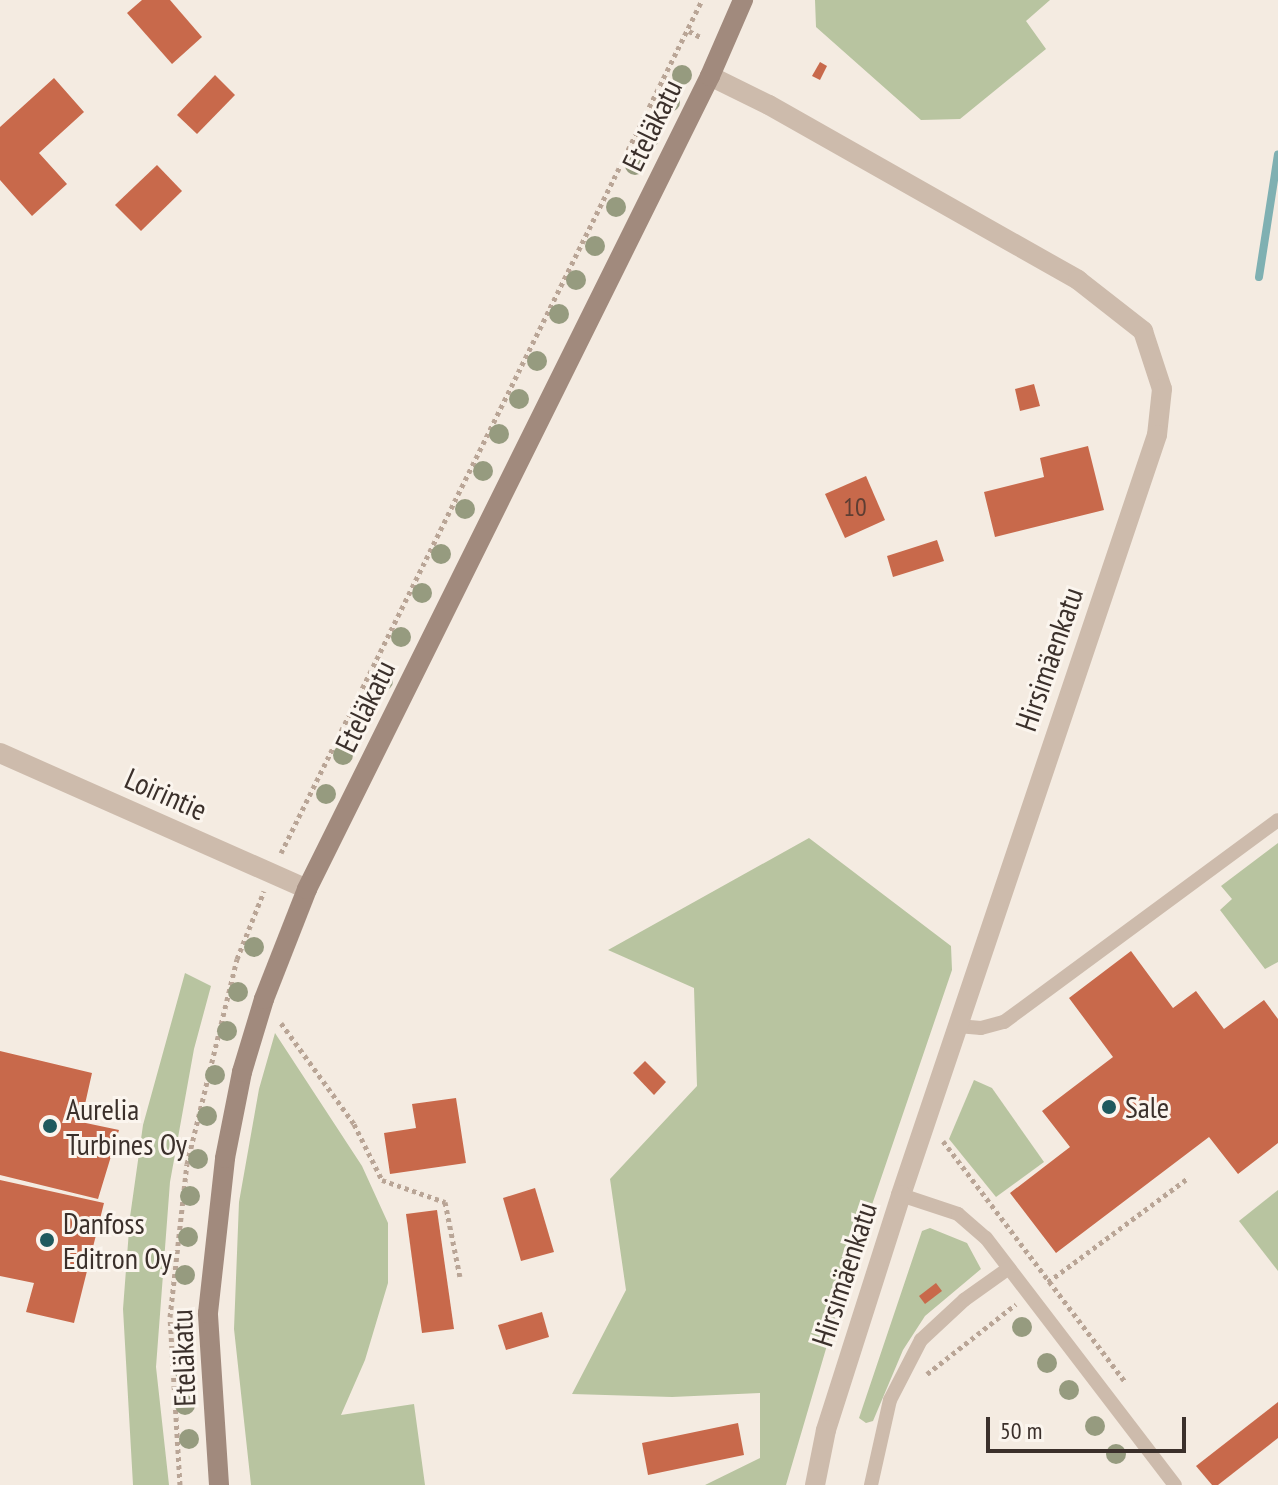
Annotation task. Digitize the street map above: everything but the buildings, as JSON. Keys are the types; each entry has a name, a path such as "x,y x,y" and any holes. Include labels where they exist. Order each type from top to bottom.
{"main road":[{"name":"Eteläkatu","path":"219,1485 208,1313 225,1158 242,1072 264,999 307,889 710,76 743,0"}],"street":[{"name":"Hirsimäenkatu","path":"710,76 769,105 1078,280 1143,331 1162,389 1157,435 901,1195 826,1430 815,1485"},
{"name":"Loirintie","path":"0,753 307,889"}],"lane":[{"path":"958,1026 981,1028 1004,1022 1278,820"},
{"path":"901,1195 958,1214 986,1238 1175,1485"},
{"path":"871,1485 890,1400 921,1340 964,1300 1009,1268"}],"path":[{"path":"657,96 702,0"},
{"path":"264,999 354,1124 382,1180 445,1202 460,1277"},
{"path":"939,1153 948,1127"},
{"path":"943,1141 1128,1386"},
{"path":"915,1383 1029,1294 1188,1178"}],"green space":[{"path":"815,0 1050,0 1026,21 1046,49 960,119 921,120 816,27"},
{"path":"809,838 951,946 952,970 845,1284 786,1485 705,1485 760,1458 760,1393 672,1397 572,1394 626,1290 610,1179 697,1086 694,988 608,950"},
{"path":"1278,843 1278,962 1265,969 1220,910 1232,899 1221,886"},
{"path":"185,973 211,986 194,1049 170,1182 156,1367 169,1485 133,1485 123,1309 130,1217 143,1125"},
{"path":"275,1033 362,1166 388,1223 388,1283 365,1360 341,1415 414,1404 425,1485 251,1485 234,1329 239,1202 259,1089"},
{"path":"974,1080 992,1088 1044,1162 996,1197 949,1139"},
{"path":"1278,1190 1278,1271 1239,1221"},
{"path":"930,1228 967,1243 981,1269 925,1316 903,1350 873,1421 866,1423 859,1418 922,1231"}],"waterway":[{"path":"1259,277 1278,154"}],"place":[{"name":"Sale","path":"1109,1107"},
{"name":"Aurelia Turbines Oy","path":"50,1126"},
{"name":"Danfoss Editron Oy","path":"47,1240"}]}
